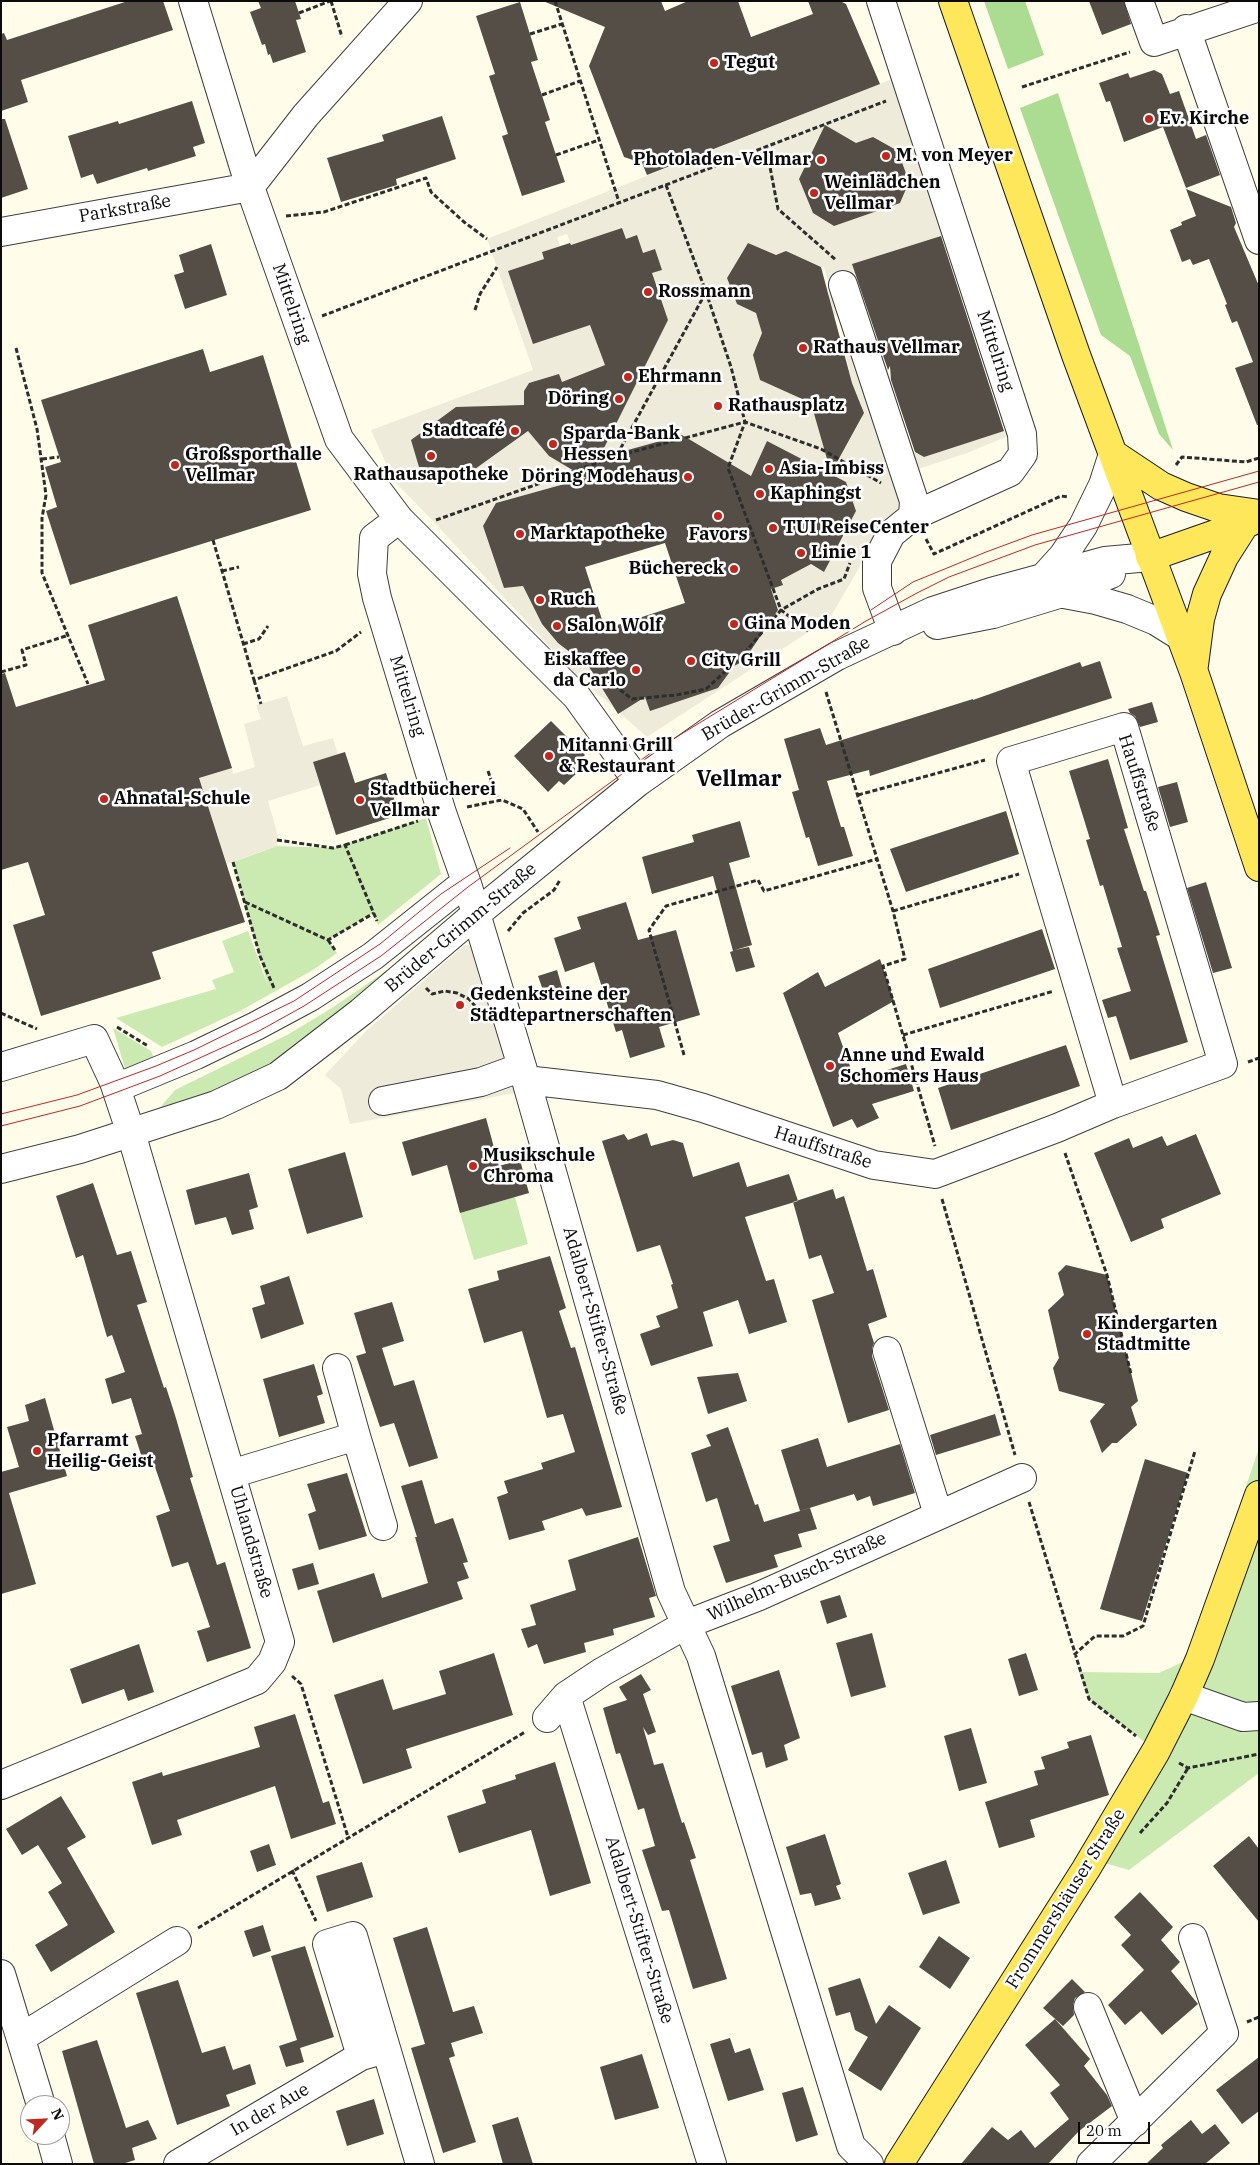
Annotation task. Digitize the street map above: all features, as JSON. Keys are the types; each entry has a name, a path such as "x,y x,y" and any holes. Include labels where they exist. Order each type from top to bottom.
{"main road":[{"path":"953,1 1076,355 1194,672 1259,867"},
{"path":"1113,454 1152,481 1186,497 1254,519"},
{"path":"1150,556 1254,519"},
{"path":"1194,672 1195,646 1207,594 1224,557 1254,519"},
{"name":"Frommershäuser Straße","path":"899,2164 1086,1869 1156,1750 1184,1696 1200,1659 1259,1495"}],"street":[{"name":"Mittelring","path":"193,1 252,193 339,439 407,526 577,697 638,782"},
{"path":"252,193 306,115 408,1"},
{"name":"Mittelring","path":"881,1 1022,434 1022,454 1010,472 914,509 891,534 877,561 877,588 893,631"},
{"path":"1139,1 1154,42 1186,29 1259,7"},
{"path":"1186,29 1254,212 1259,240"},
{"name":"Parkstraße","path":"1,232 252,193"},
{"path":"843,285 914,509"},
{"path":"1113,454 1100,492 1083,526 1063,556 1053,585 1126,608 1156,621 1180,636"},
{"name":"Mittelring","path":"407,526 374,538 372,574 376,598 442,813 466,882"},
{"name":"Brüder-Grimm-Straße","path":"1,1169 80,1149 216,1105 278,1076 361,1012 476,914 638,782 720,724 792,681 860,644 893,631 933,611 1053,585 1098,580 1150,556"},
{"name":"Hauffstraße","path":"524,1074 657,1095 703,1108 874,1165 935,1174 1057,1128 1113,1104 1223,1064 1124,727 1012,761"},
{"path":"1012,761 1076,984 1113,1104"},
{"path":"116,1088 196,1055 310,997 373,956 466,882"},
{"name":"Adalbert-Stifter-Straße","path":"466,882 524,1074 672,1592 687,1624"},
{"name":"Uhlandstraße","path":"1,1067 94,1039 116,1088 131,1133 280,1642 272,1662 257,1680 1,1785"},
{"path":"383,1101 524,1074"},
{"path":"887,1350 938,1514"},
{"path":"337,1368 383,1526"},
{"path":"231,1474 356,1436"},
{"name":"Wilhelm-Busch-Straße","path":"869,2164 851,2146 704,1664 687,1624 757,1597 938,1514 1022,1478"},
{"path":"547,1718 566,1696 602,1672 687,1624"},
{"name":"Adalbert-Stifter-Straße","path":"566,1696 712,2164"},
{"path":"1184,1696 1243,1717 1259,1716"},
{"path":"1091,2164 1224,2033 1193,1938"},
{"path":"22,2037 177,1941"},
{"path":"327,1944 420,2164"},
{"path":"1,1974 22,2037 38,2095"},
{"path":"1088,2008 1135,2122"},
{"name":"In der Aue","path":"178,2164 373,2052"},
{"path":"53,2145 58,2164"}],"path":[{"path":"298,13 331,1 350,64"},
{"path":"555,1 619,202"},
{"path":"530,34 562,24"},
{"path":"1022,87 1119,57 1154,42"},
{"path":"542,95 580,82"},
{"path":"298,326 910,91"},
{"path":"556,155 599,140"},
{"path":"766,146 778,209 837,261 843,285"},
{"path":"252,193 276,215 290,216 324,212 426,178 431,192 464,222 487,239"},
{"path":"666,185 706,292 731,367 745,422 728,468 781,610 808,632"},
{"path":"475,310 480,294 497,267"},
{"path":"617,456 706,292"},
{"path":"16,348 37,428 42,460 46,495 42,518 42,572 88,684"},
{"path":"407,526 433,521 617,456 745,422 821,449 914,509"},
{"path":"42,460 59,457"},
{"path":"213,540 261,704"},
{"path":"554,674 605,678 632,699 676,695 706,689 741,657 781,610 818,589 844,579 851,560"},
{"path":"222,571 240,567"},
{"path":"254,680 336,651 368,628 384,621"},
{"path":"243,644 259,640 268,626"},
{"path":"1,672 26,665 22,650 69,635"},
{"path":"823,683 893,911 905,959 883,966 936,1149 935,1174 1022,1478 1074,1655 1089,1699 1156,1750 1188,1768 1259,1754"},
{"path":"858,795 992,758 1012,761"},
{"path":"488,771 498,800"},
{"path":"508,935 509,928 523,913 554,890 566,871 552,852"},
{"path":"684,1055 650,930 666,906 758,880 764,891 877,859"},
{"path":"233,862 260,956 276,992"},
{"path":"893,911 1042,867"},
{"path":"244,901 328,940 374,913"},
{"path":"903,1035 1076,984"},
{"path":"1057,1128 1107,1275 1131,1374"},
{"path":"1074,1655 1095,1636 1123,1636 1143,1626 1195,1451"},
{"path":"272,1662 301,1684 348,1836"},
{"path":"177,1941 348,1836 498,1749 547,1718"},
{"path":"292,1870 327,1944"}],"green space":[{"path":"984,1 1025,1 1044,55 1008,69"},
{"path":"1058,93 1173,450 1159,434 1130,356 1101,335 1020,108"},
{"path":"426,818 441,874 378,925 373,913 328,940 337,953 313,970 240,1011 162,1047 116,1018 216,989 212,980 234,972 222,941 248,931 268,986 233,862 277,846 333,848"},
{"path":"396,964 398,967 286,1058 218,1093 157,1111 175,1090 287,1035 332,1008"},
{"path":"113,1028 151,1051 155,1061 126,1072"},
{"path":"515,1197 528,1244 474,1260 460,1213"},
{"path":"1259,1448 1259,1773 1129,1870 1083,1857 1146,1743 1089,1699 1079,1672 1159,1673 1187,1660"}],"shaded area":[{"name":"Rathausplatz","path":"897,77 1013,434 967,453 903,474 914,501 892,518 866,548 859,568 830,618 647,737 575,674 394,481 371,430 533,370 487,239","holes":["835,131 856,143 898,151 909,182 900,203 799,179 818,138","567,234 571,245 626,239 662,270 652,273 508,271 544,259 542,252 560,246 557,237","944,235 1009,429 924,457 904,447 893,412 898,401 853,264","748,243 776,255 787,252 824,268 831,290 825,304 829,313 847,321 853,341 846,356 852,383 861,405 859,411 862,418 845,448 825,440 811,403 760,380 753,355 762,332 756,313 737,304 727,278","654,345 475,469 524,405 524,391 529,383 559,374 562,382","767,441 846,482 856,511 824,572 768,541 748,483","589,477 758,605 579,660 558,643 542,624 523,586 504,588 483,526 496,503"]},
{"path":"287,696 303,746 333,738 338,755 313,762 320,785 268,801 278,836 277,846 227,864 199,778 232,768 233,774 255,767 244,724 261,719 256,705"},
{"path":"465,945 479,946 520,1092 350,1124 341,1089 325,1075 366,1031"}],"building":[{"path":"128,1 163,1 173,30 21,80 28,102 1,111 1,34 4,33 7,40"},
{"path":"258,1 295,1 301,19 296,20 306,52 273,63 270,54 268,55 265,44 262,45 250,12 261,8"},
{"path":"543,1 661,1 665,11 688,1 738,1 751,37 813,14 808,1 840,1 846,4 880,84 647,175 642,163 624,157 589,66 605,27"},
{"path":"1089,1 1124,1 1131,24 1102,35"},
{"path":"520,2 538,60 531,62 550,120 545,122 565,182 522,196 502,136 508,134 489,76 495,74 476,16"},
{"path":"1154,70 1162,74 1170,94 1179,91 1196,139 1206,135 1220,175 1186,188 1163,127 1124,142 1110,101 1106,102 1099,83 1128,73 1130,78"},
{"path":"192,101 205,143 193,147 196,156 148,171 147,168 97,184 93,174 81,178 68,136 118,121 119,124"},
{"path":"442,116 456,159 396,179 397,185 341,202 327,158 384,141 382,135"},
{"path":"1,119 5,119 28,189 1,198"},
{"path":"825,125 856,143 873,137 898,151 909,182 900,203 834,226 813,213 799,179"},
{"path":"1186,189 1231,207 1236,223 1234,227 1259,286 1259,425 1257,425 1235,368 1253,362 1237,321 1232,323 1225,305 1227,304 1209,259 1193,265 1190,259 1182,262 1170,230 1182,225 1181,222 1196,216"},
{"path":"622,228 626,239 637,235 643,253 655,249 662,270 652,273 668,320 599,458 682,435 751,476 767,441 846,482 856,511 824,572 811,564 781,580 783,585 771,589 778,610 751,650 753,656 734,666 718,688 650,711 645,697 618,714 589,667 558,643 542,624 523,586 504,588 483,526 496,503 586,478 549,456 528,431 475,469 419,467 411,440 456,407 524,405 524,391 529,383 559,374 562,382 605,365 590,325 533,344 508,271 544,259 542,252 570,243 571,245","holes":["665,543 685,603 605,629 585,567"]},
{"path":"941,236 1004,431 924,457 915,452 891,380 890,366 888,370 852,264"},
{"name":"Rathaus Vellmar","path":"748,243 776,255 786,251 821,267 852,383 864,413 831,473 811,403 760,380 753,355 762,333 756,313 737,304 727,278"},
{"path":"211,244 227,295 185,309 174,275 184,272 179,255"},
{"name":"Großsporthalle Vellmar","path":"203,349 210,372 263,355 311,510 70,585 46,511 57,507 45,467 61,462 41,400"},
{"name":"Ahnatal-Schule","path":"177,596 232,768 199,778 245,922 152,952 161,979 41,1016 13,925 45,915 28,862 1,870 1,674 5,673 16,707 105,680 88,625"},
{"path":"1100,661 1112,698 870,776 869,770 827,781 841,827 844,827 853,856 818,866 809,837 806,838 792,792 799,790 784,739 820,728 826,745 973,700 1080,662 1082,667"},
{"path":"1152,702 1158,722 1140,727 1135,716 1128,709"},
{"name":"Mitanni Grill & Restaurant","path":"551,721 585,755 573,766 578,772 564,785 559,781 548,792 514,756"},
{"name":"Stadtbücherei Vellmar","path":"345,752 355,783 386,773 399,815 336,835 313,762"},
{"path":"1108,759 1128,828 1124,829 1160,935 1156,936 1188,1042 1130,1060 1116,1016 1108,1018 1102,1000 1131,991 1117,948 1122,947 1103,885 1100,886 1086,840 1090,839 1069,771"},
{"path":"1177,782 1188,822 1170,827 1158,787"},
{"path":"1006,811 1019,854 906,892 890,849"},
{"path":"740,821 750,857 729,863 752,945 735,950 749,947 755,967 736,972 730,952 733,951 713,876 652,894 642,857 694,842 692,835"},
{"path":"1206,882 1232,968 1213,973 1187,888"},
{"path":"626,902 638,940 676,930 700,1015 659,1027 665,1047 630,1058 622,1030 616,1032 594,962 565,972 554,938 581,929 577,917"},
{"path":"1042,929 1055,969 940,1008 928,969"},
{"name":"Anne und Ewald Schomers Haus","path":"880,959 894,1001 838,1033 855,1080 906,1064 914,1091 872,1104 879,1118 857,1128 852,1119 833,1127 783,993 818,972 825,987"},
{"path":"557,970 563,991 545,996 538,976"},
{"path":"1066,1045 1080,1086 951,1130 938,1088"},
{"name":"Musikschule Chroma","path":"486,1118 499,1166 520,1160 529,1193 460,1213 447,1165 412,1176 402,1142"},
{"path":"647,1133 651,1146 673,1140 683,1143 693,1177 739,1162 747,1187 789,1174 798,1201 745,1217 766,1281 774,1279 787,1322 749,1334 738,1300 703,1312 713,1346 651,1366 640,1334 660,1327 656,1316 678,1308 671,1285 673,1284 660,1245 637,1252 602,1141 624,1134 628,1140"},
{"path":"1196,1134 1221,1194 1161,1219 1164,1228 1131,1242 1094,1153 1129,1138 1133,1148 1162,1136 1167,1146"},
{"path":"345,1152 363,1217 307,1234 288,1169"},
{"path":"249,1173 258,1207 249,1210 254,1229 232,1235 226,1217 195,1225 186,1190"},
{"path":"93,1183 117,1255 131,1251 147,1302 137,1305 164,1388 166,1387 175,1415 193,1477 190,1478 217,1565 225,1562 251,1648 207,1662 197,1631 210,1627 188,1562 172,1567 156,1516 170,1511 154,1464 145,1467 135,1436 142,1434 131,1398 112,1404 105,1379 125,1372 112,1335 107,1337 83,1255 76,1258 56,1196"},
{"path":"833,1189 836,1199 844,1196 867,1271 873,1269 887,1317 868,1324 874,1343 872,1356 889,1410 848,1423 812,1300 834,1293 821,1255 809,1259 793,1202"},
{"path":"550,1256 566,1308 559,1311 571,1348 575,1347 622,1507 586,1516 582,1508 542,1521 545,1530 509,1540 497,1497 508,1493 504,1481 543,1469 541,1463 575,1452 563,1414 547,1418 522,1331 484,1343 468,1289 499,1280 497,1271"},
{"name":"Kindergarten Stadtmitte","path":"1066,1265 1107,1275 1138,1401 1131,1407 1137,1425 1117,1443 1112,1443 1102,1453 1090,1421 1105,1404 1059,1391 1053,1368 1059,1358 1048,1310 1064,1295 1058,1273"},
{"path":"289,1276 304,1324 261,1339 252,1308 265,1304 260,1286"},
{"path":"392,1302 404,1341 382,1348 394,1386 414,1380 438,1458 409,1467 394,1423 380,1427 356,1356 366,1353 354,1313"},
{"path":"314,1364 323,1394 317,1396 325,1423 279,1437 263,1379"},
{"path":"738,1373 747,1401 708,1414 697,1377"},
{"path":"45,1398 67,1476 9,1493 36,1584 1,1594 1,1472 19,1467 7,1427 29,1421 25,1405"},
{"path":"995,1414 1001,1435 936,1455 930,1435"},
{"path":"728,1427 755,1505 758,1504 764,1522 810,1508 817,1529 798,1534 802,1547 774,1555 778,1567 726,1583 713,1546 730,1541 717,1498 706,1502 691,1453 711,1446 706,1435"},
{"path":"818,1438 827,1467 900,1444 915,1493 873,1506 870,1496 857,1501 854,1494 800,1511 781,1450"},
{"path":"1145,1459 1188,1473 1142,1621 1100,1609"},
{"path":"347,1473 367,1536 319,1550 308,1514 316,1511 307,1484"},
{"path":"422,1480 435,1524 453,1518 468,1562 463,1563 469,1578 457,1582 463,1599 333,1643 317,1591 374,1573 382,1598 428,1583 415,1537 417,1537 401,1486"},
{"path":"638,1537 656,1596 649,1598 655,1617 613,1629 614,1635 584,1643 586,1652 544,1664 537,1644 528,1648 521,1629 536,1625 530,1605 576,1590 568,1560"},
{"path":"313,1563 319,1584 298,1590 292,1569"},
{"path":"840,1595 847,1617 827,1624 820,1601"},
{"path":"872,1633 886,1687 851,1697 836,1643"},
{"path":"139,1644 154,1692 128,1701 124,1689 82,1704 70,1669"},
{"path":"494,1653 513,1715 406,1749 412,1768 363,1784 334,1695 383,1679 393,1710 446,1694 439,1671"},
{"path":"1026,1653 1038,1690 1019,1696 1008,1659"},
{"path":"779,1670 800,1738 784,1745 788,1760 766,1768 762,1752 752,1755 731,1686"},
{"path":"641,1674 651,1690 643,1694 656,1732 648,1735 643,1727 654,1765 663,1763 682,1823 684,1822 696,1858 690,1860 727,1979 693,1989 669,1910 662,1911 642,1850 655,1846 644,1808 638,1810 620,1753 616,1754 603,1708 627,1700 619,1687"},
{"path":"295,1714 323,1803 329,1801 336,1824 291,1839 275,1786 177,1820 182,1835 152,1845 132,1782 162,1772 163,1776 260,1747 254,1727"},
{"path":"971,1728 987,1783 959,1791 944,1736"},
{"path":"1091,1735 1109,1795 1030,1820 1035,1837 999,1848 985,1802 1038,1785 1034,1771 1045,1769 1041,1757 1069,1748 1067,1742"},
{"path":"555,1762 591,1883 550,1896 531,1830 459,1853 447,1816 486,1803 482,1790 516,1779 515,1775"},
{"path":"61,1796 86,1837 67,1848 115,1932 51,1972 35,1945 68,1925 48,1892 62,1883 38,1845 22,1855 6,1829"},
{"path":"825,1834 841,1884 836,1886 841,1899 815,1906 811,1893 800,1895 786,1847"},
{"path":"1249,1836 1259,1849 1259,1922 1213,1866"},
{"path":"269,1844 276,1865 257,1872 250,1851"},
{"path":"946,1860 960,1903 923,1915 908,1873"},
{"path":"362,1862 373,1897 327,1912 316,1876"},
{"path":"1140,1892 1173,1927 1161,1940 1180,1962 1171,1971 1198,2004 1162,2035 1141,2011 1125,2025 1108,2005 1144,1970 1121,1945 1131,1935 1114,1917"},
{"path":"263,1925 271,1951 253,1957 244,1931"},
{"path":"427,1927 453,2012 474,2006 483,2033 451,2043 455,2056 449,2058 476,2142 443,2153 411,2048 425,2044 393,1938"},
{"path":"939,1936 970,1958 950,1989 919,1967"},
{"path":"305,1946 334,2037 300,2048 304,2062 286,2067 279,2046 297,2040 271,1956"},
{"path":"860,1978 876,2024 889,2005 921,2028 881,2091 848,2070 868,2037 855,2030 850,2012 836,2016 828,1988"},
{"path":"1072,1979 1085,1992 1075,1998 1073,2005 1074,2015 1063,2026 1043,2008"},
{"path":"178,1980 202,2053 225,2046 233,2070 250,2064 256,2084 226,2095 230,2106 177,2125 136,1993"},
{"path":"1055,2019 1090,2059 1084,2066 1107,2095 1112,2106 1079,2131 1048,2164 961,2164 992,2127 1008,2140 1021,2130 1035,2148 1069,2119 1050,2093 1060,2085 1025,2045"},
{"path":"730,2038 735,2053 750,2048 764,2090 728,2101 710,2044"},
{"path":"97,2040 126,2128 148,2120 157,2139 132,2148 135,2160 122,2164 94,2164 62,2051"},
{"path":"642,2054 659,2108 615,2120 600,2067"},
{"path":"1259,2057 1259,2111 1242,2124 1216,2090"},
{"path":"803,2087 818,2135 796,2142 782,2093"},
{"path":"374,2099 384,2134 347,2146 336,2111"},
{"path":"518,2117 533,2164 503,2164 492,2125"},
{"path":"1191,2120 1202,2134 1215,2124 1230,2143 1205,2164 1146,2164 1163,2148 1161,2145"}],"tram line":[{"path":"871,610 913,582 1032,535 1259,471"},
{"path":"1,1126 80,1106 160,1076 259,1031 304,1006 381,956 468,887 652,752 866,621 917,593 949,577 1035,545 1259,482"},
{"path":"1,1114 77,1095 156,1066 194,1050 294,1001 380,944 441,894 510,848"}],"place":[{"name":"Tegut","path":"714,63"},
{"name":"Ev. Kirche","path":"1149,119"},
{"name":"M. von Meyer","path":"886,156"},
{"name":"Photoladen-Vellmar","path":"821,160"},
{"name":"Weinlädchen Vellmar","path":"814,193"},
{"name":"Rossmann","path":"648,292"},
{"name":"Rathaus Vellmar","path":"803,348"},
{"name":"Ehrmann","path":"628,377"},
{"name":"Döring","path":"619,399"},
{"name":"Rathausplatz","path":"718,406"},
{"name":"Stadtcafé","path":"515,431"},
{"name":"Sparda-Bank Hessen","path":"553,444"},
{"name":"Rathausapotheke","path":"431,456"},
{"name":"Großsporthalle Vellmar","path":"175,465"},
{"name":"Asia-Imbiss","path":"769,469"},
{"name":"Döring Modehaus","path":"688,477"},
{"name":"Kaphingst","path":"760,494"},
{"name":"Favors","path":"718,516"},
{"name":"TUI ReiseCenter","path":"773,528"},
{"name":"Marktapotheke","path":"520,534"},
{"name":"Linie 1","path":"801,553"},
{"name":"Büchereck","path":"734,569"},
{"name":"Ruch","path":"540,600"},
{"name":"Gina Moden","path":"734,624"},
{"name":"Salon Wolf","path":"557,626"},
{"name":"City Grill","path":"691,661"},
{"name":"Eiskaffee da Carlo","path":"636,670"},
{"name":"Mitanni Grill & Restaurant","path":"549,756"},
{"name":"Ahnatal-Schule","path":"104,799"},
{"name":"Stadtbücherei Vellmar","path":"360,800"},
{"name":"Gedenksteine der Städtepartnerschaften","path":"460,1005"},
{"name":"Anne und Ewald Schomers Haus","path":"830,1066"},
{"name":"Musikschule Chroma","path":"473,1166"},
{"name":"Kindergarten Stadtmitte","path":"1087,1334"},
{"name":"Pfarramt Heilig-Geist","path":"37,1451"}],"district":[{"name":"Vellmar","path":"739,780"}]}
